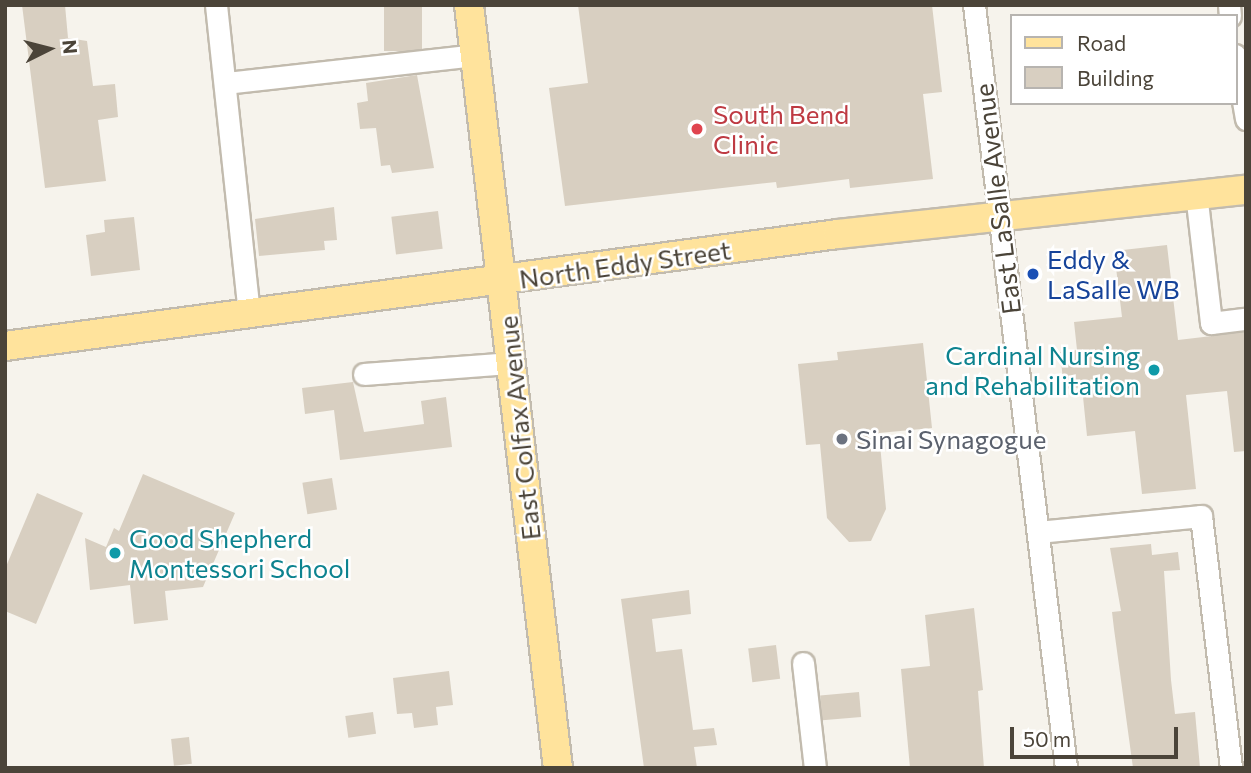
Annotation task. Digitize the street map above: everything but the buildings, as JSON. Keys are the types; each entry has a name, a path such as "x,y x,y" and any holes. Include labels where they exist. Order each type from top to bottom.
{"main road":[{"name":"East Colfax Avenue","path":"469,5 558,768"},
{"name":"North Eddy Street","path":"5,346 503,282 999,214 1246,190"}],"street":[{"path":"216,5 250,313"},
{"name":"East LaSalle Avenue","path":"974,5 1066,768"},
{"path":"226,83 475,55"},
{"path":"1237,67 1246,119"},
{"path":"1196,193 1211,323 1246,319"},
{"path":"364,374 512,363"},
{"path":"1038,533 1201,516 1231,768"},
{"path":"803,663 815,768"}],"place":[{"name":"South Bend Clinic","path":"697,129"},
{"name":"Eddy & LaSalle WB","path":"1033,274"},
{"name":"Cardinal Nursing and Rehabilitation","path":"1154,370"},
{"name":"Sinai Synagogue","path":"842,439"},
{"name":"Good Shepherd Montessori School","path":"115,553"}]}
